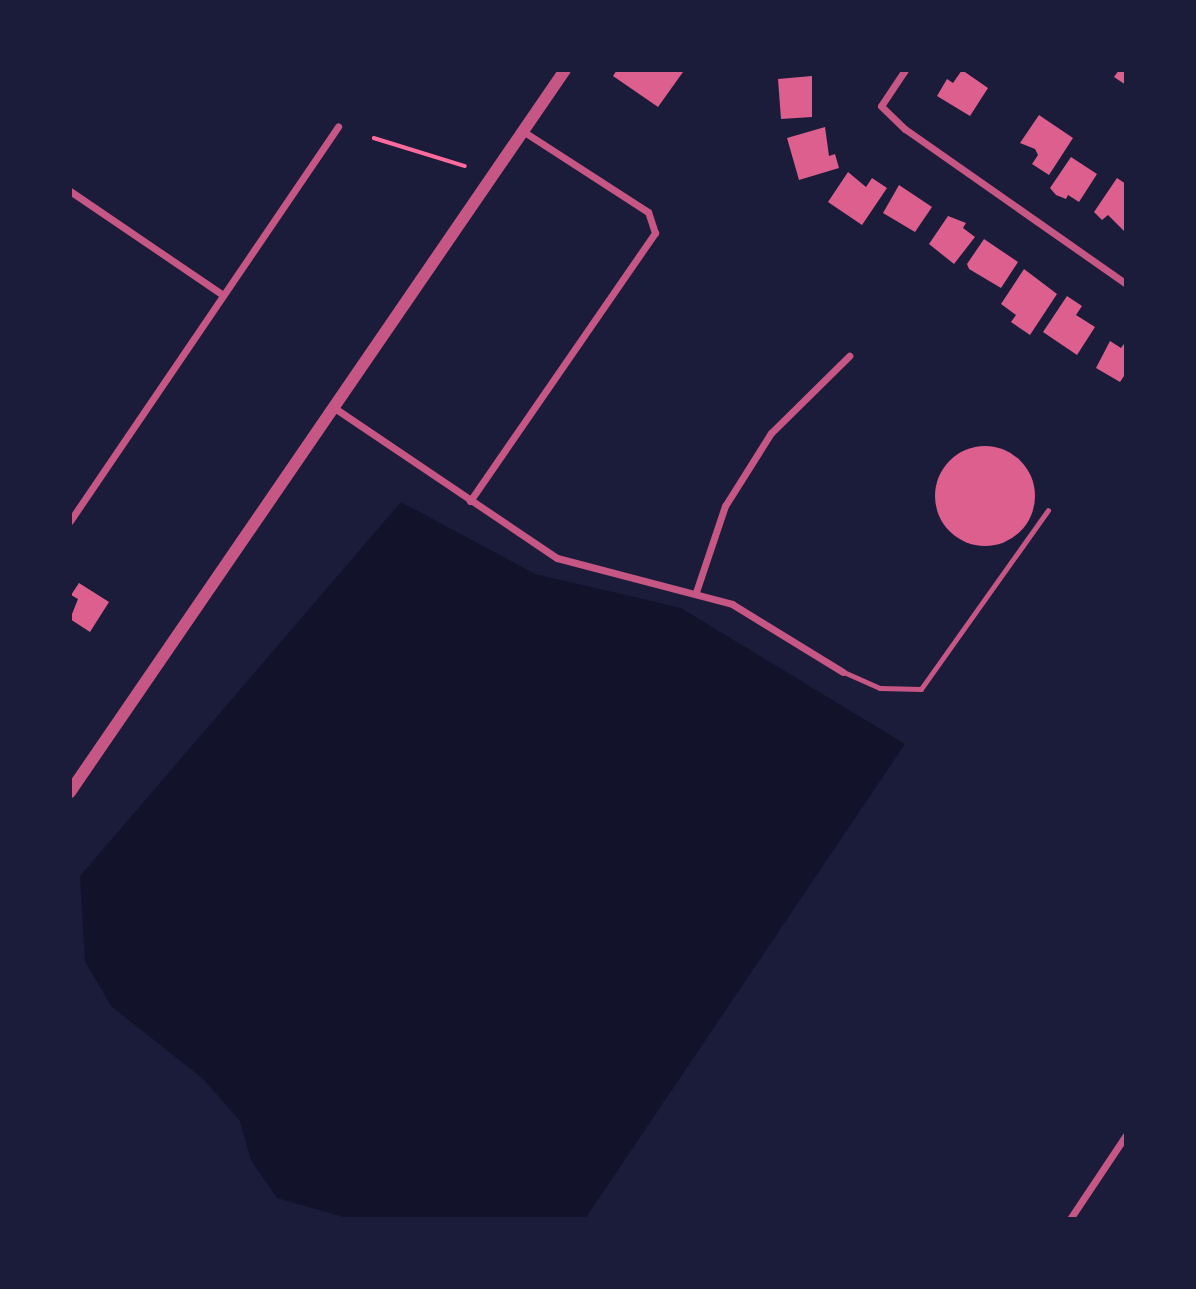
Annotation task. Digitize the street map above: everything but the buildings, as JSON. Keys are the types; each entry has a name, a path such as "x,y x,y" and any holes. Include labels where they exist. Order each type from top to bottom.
{"street":[{"path":"70,792 565,70"},
{"path":"905,70 881,106 905,129 1126,284"},
{"path":"70,521 338,127"},
{"path":"470,501 655,233 648,212 523,131"},
{"path":"70,191 223,295"},
{"path":"696,592 725,506 771,433 849,356"},
{"path":"333,407 557,558 696,592 732,604 843,672"},
{"path":"1070,1219 1126,1135"}],"lane":[{"path":"843,672 880,688 921,688 1048,510"}],"path":[{"path":"374,138 465,166"}],"shaded area":[{"path":"401,502 535,574 681,608 905,744 585,1219 351,1219 277,1198 251,1160 240,1121 202,1078 111,1006 85,961 80,876"}]}
